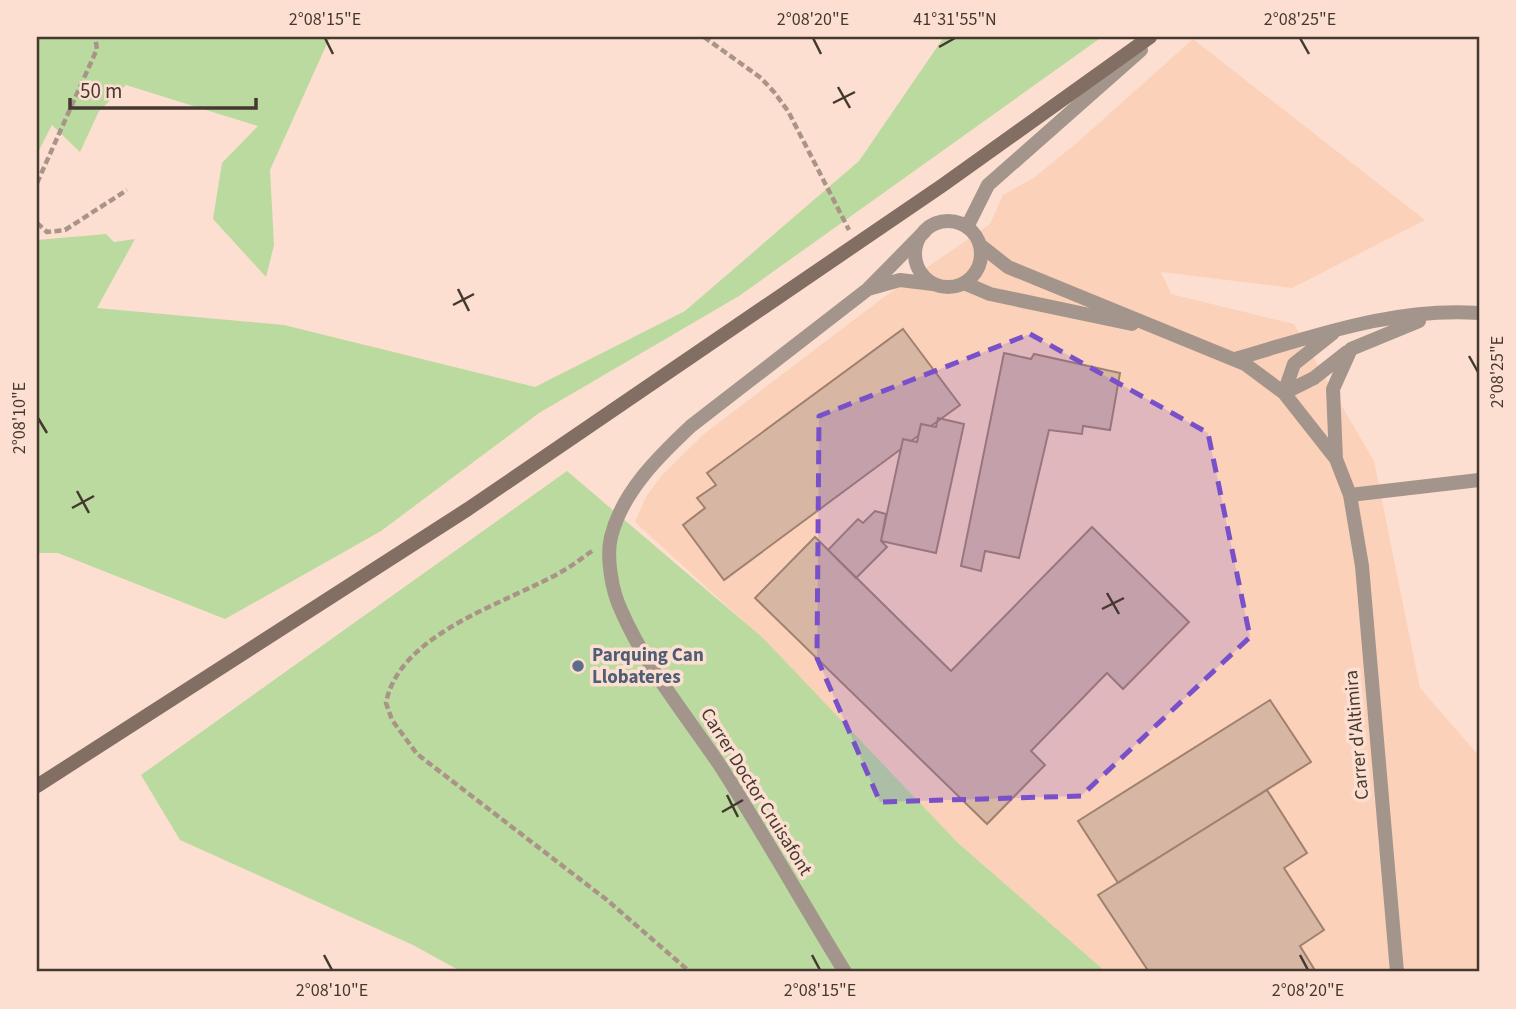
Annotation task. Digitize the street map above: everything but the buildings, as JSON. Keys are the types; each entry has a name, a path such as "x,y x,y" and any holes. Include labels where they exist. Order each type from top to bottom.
{"main road":[{"path":"37,786 380,567 662,378 1150,37"}],"street":[{"path":"967,227 988,185 1157,37"},
{"path":"945,221 967,227 980,245 979,267 964,283 955,286 935,284 926,278 916,260 919,239 925,231 945,221"},
{"name":"Carrer Doctor Cruisafont","path":"845,972 722,770 639,645 620,608 612,574 611,538 627,501 667,449 691,426 868,289 925,231"},
{"name":"Carrer d'Altimira","path":"980,245 1008,267 1235,359 1284,393 1336,459 1350,495 1362,566 1396,972"},
{"name":"Carrer Doctor Cruisafont","path":"868,289 900,281 935,284"},
{"name":"Carrer d'Altimira","path":"964,283 990,294 1174,333"},
{"path":"1235,359 1343,326 1447,311 1479,313"},
{"path":"1284,393 1314,378 1351,349 1447,311"},
{"path":"1284,393 1294,364 1343,326"},
{"path":"1336,459 1333,389 1351,349"},
{"path":"1350,495 1479,480"}],"path":[{"path":"37,183 93,61 97,49 94,37"},
{"path":"704,37 761,78 774,92 823,176 855,243"},
{"path":"37,223 47,232 65,230 127,190"},
{"path":"611,538 561,573 469,617 430,644 397,673 386,703 392,720 417,754 607,900 691,972"}],"highlighted area":[{"path":"1030,334 1208,433 1250,637 1081,796 880,802 817,658 819,416"}],"shaded area":[{"path":"1193,39 1425,220 1292,288 1161,272 1171,294 1294,324 1374,461 1420,688 1479,756 1479,972 1106,972 958,843 763,639 635,522 646,497 662,475 704,434 884,297 990,224 1003,195 1035,177 1079,141"}],"green space":[{"path":"37,37 330,37 270,170 274,245 266,277 213,219 222,163 258,126 126,85 99,111 80,152 52,125 37,154"},
{"path":"944,37 1102,37 739,296 539,413 381,531 225,619 58,553 37,553 37,240 106,234 114,242 135,239 97,308 284,325 535,387 685,311 859,161"},
{"path":"567,471 763,638 958,843 1106,972 462,972 413,945 180,840 141,775"}],"place":[{"name":"Parquing Can Llobateres","path":"578,666"}]}
